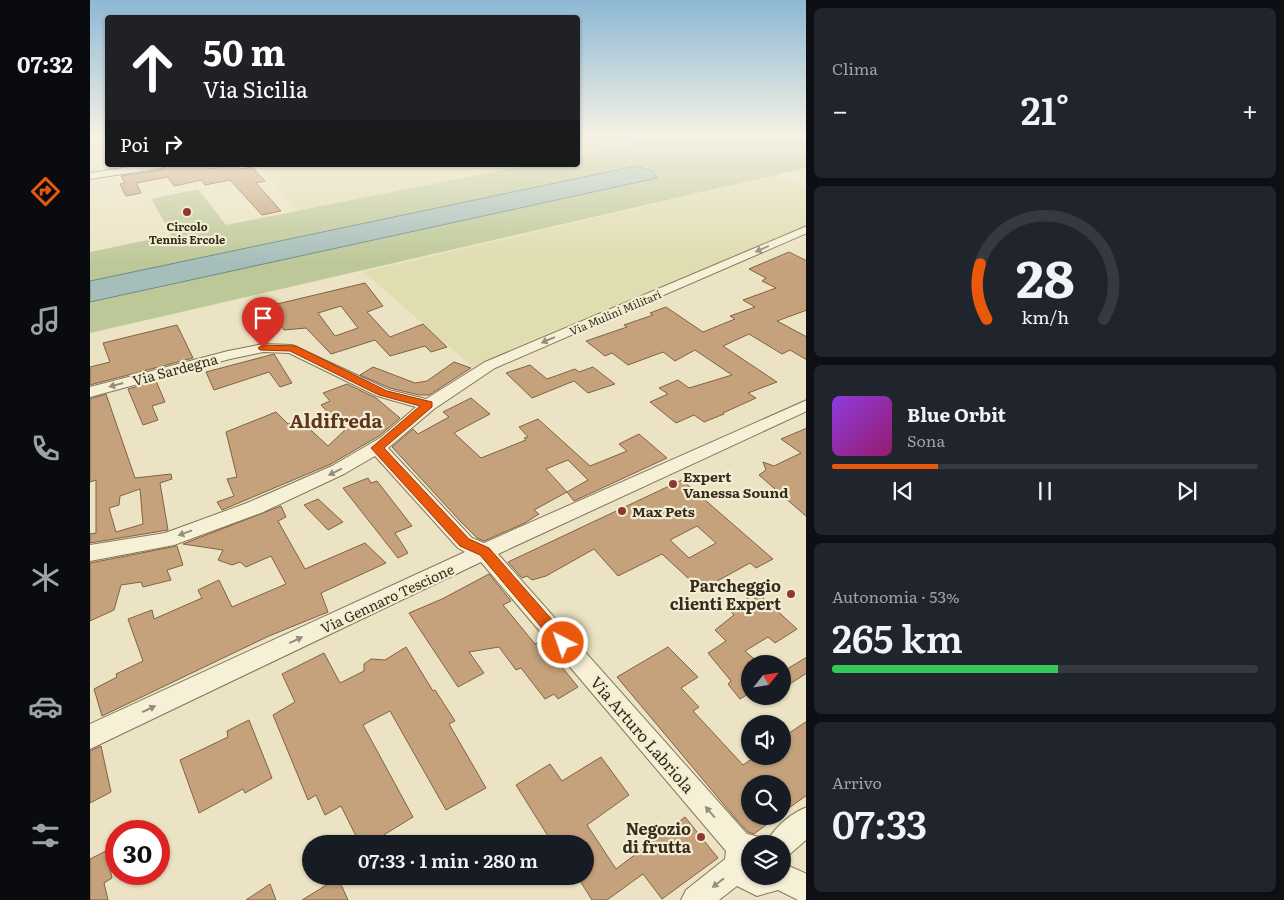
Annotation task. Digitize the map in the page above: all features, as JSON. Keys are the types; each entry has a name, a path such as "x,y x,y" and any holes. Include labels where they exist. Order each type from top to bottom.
{"street":[{"name":"Via Mulini Militari","path":"90,553 167,540 254,508 338,470 377,448 428,405 490,364 806,229"},
{"name":"Via Sardegna","path":"90,392 228,355 263,348 292,348 383,393 428,405"},
{"name":"Via Gennaro Tescione","path":"98,733 484,552 806,405"},
{"path":"377,448 465,543 484,552"},
{"name":"Via Arturo Labriola","path":"484,552 741,851"},
{"path":"790,835 806,820"},
{"path":"696,900 741,857"},
{"path":"791,882 806,889"}],"shaded area":[{"path":"269,179 458,179 298,211"},
{"path":"761,179 787,179 806,187 806,229 478,372 364,272"}],"green space":[{"path":"458,179 758,179 90,333 90,252 172,235 151,199 198,189 226,225"}],"water":[{"path":"574,179 652,179 90,302 90,281"}],"building":[{"path":"123,179 157,179 136,183 141,193 126,196 120,184 125,183"},
{"path":"169,179 263,179 265,181 256,183 281,211 262,215 230,180 205,185 202,180 174,186"},
{"path":"789,252 806,260 806,310 777,321 806,336 806,359 790,350 782,354 749,334 723,346 777,382 748,393 756,398 724,414 704,422 694,415 676,423 650,402 668,394 659,388 678,380 689,388 732,375 695,350 675,361 663,352 628,365 612,353 605,356 586,341 627,327 624,325 653,315 650,313 666,307 703,332 735,319 730,316 755,307 743,300 776,288 762,281 766,278 749,269"},
{"path":"365,283 383,306 367,312 390,337 423,324 447,347 431,352 425,346 390,356 375,340 331,354 306,328 284,330 278,321 282,320 273,305","holes":["341,306 358,328 335,336 318,313"]},
{"path":"177,325 193,358 90,385 90,367 110,362 103,343"},
{"path":"274,354 292,383 280,387 269,372 214,390 206,372"},
{"path":"454,362 471,368 429,395 419,395 390,388 360,375 373,367 415,383 427,381"},
{"path":"530,365 547,379 575,369 579,372 593,367 615,384 588,393 574,381 532,398 506,373"},
{"path":"156,381 165,402 152,406 158,420 143,425 128,389"},
{"path":"347,384 376,398 400,418 379,436 331,464 222,510 217,502 234,496 227,479 237,477 226,432 276,412 288,424 300,420 328,446 345,430 321,405 330,401 323,393"},
{"path":"106,394 135,478 171,474 172,479 160,483 168,530 90,543 90,534 96,533 96,480 90,482 90,399","holes":["140,489 143,524 116,532 109,508 119,505 120,496"]},
{"path":"471,398 490,414 454,433 481,458 526,440 524,438 528,437 519,427 538,419 590,466 627,451 619,444 639,434 667,458 574,501 567,492 534,510 539,514 525,523 484,541 477,538 461,522 392,447 413,429 418,434 449,417 443,412","holes":["568,460 588,480 567,492 546,469"]},
{"path":"806,428 806,516 759,475 766,470 763,462 774,466 801,453 781,439"},
{"path":"368,478 371,483 377,481 412,526 395,533 408,553 398,558 343,488"},
{"path":"682,480 773,559 756,568 750,563 701,590 662,554 618,576 594,549 546,576 532,580 527,576 522,578 508,562","holes":["697,526 716,543 689,558 670,540"]},
{"path":"318,499 343,522 328,530 304,505"},
{"path":"281,506 286,517 278,521 305,569 365,543 386,563 321,593 328,612 269,636 102,716 94,689 117,677 116,674 143,661 128,619 152,610 154,619 202,598 198,590 219,580 232,607 286,584 271,556 246,567 240,562 232,565 218,560 223,550 183,544"},
{"path":"177,546 183,565 167,570 171,580 143,587 141,582 121,585 114,610 90,621 90,563"},
{"path":"489,574 511,601 503,605 535,644 541,641 578,687 558,699 554,694 545,699 521,668 516,670 499,647 469,652 484,673 458,687 409,613 442,599"},
{"path":"760,595 797,629 775,643 768,637 745,651 750,655 741,655 740,699 728,684 731,681 708,653 726,641 715,630 734,615 729,610 748,598 751,601"},
{"path":"406,647 433,691 435,690 455,721 449,724 486,788 446,810 390,711 363,725 413,817 384,835 356,835 341,806 325,815 316,795 308,800 273,715 295,702 282,674 324,653 340,683 364,671 364,664 371,659 385,660"},
{"path":"668,647 698,677 681,688 699,707 693,711 741,765 791,765 791,732 806,722 806,796 791,807 791,775 741,775 741,824 617,677"},
{"path":"806,658 806,674 791,683 791,667"},
{"path":"249,720 272,778 245,793 243,789 199,813 180,760 228,737 227,731"},
{"path":"101,746 111,792 90,803 90,751"},
{"path":"601,757 629,795 587,825 594,835 547,835 516,785 550,764 562,781"},
{"path":"685,817 718,858 662,899 643,874 607,900 592,900 583,885 594,885 594,836 616,869"},
{"path":"742,825 766,825 754,834 748,832"},
{"path":"105,852 104,883 108,900 90,900 90,859"},
{"path":"270,884 276,900 246,900"},
{"path":"327,885 341,885 348,900 302,900"}],"place":[{"name":"Circolo Tennis Ercole","path":"187,212"},
{"name":"Expert Vanessa Sound","path":"673,484"},
{"name":"Max Pets","path":"622,511"},
{"name":"Parcheggio clienti Expert","path":"791,594"},
{"name":"Negozio di frutta","path":"701,837"}],"district":[{"name":"Aldifreda","path":"336,420"}],"route":[{"path":"263,348 292,348 383,393 428,405 377,448 465,543 484,552 563,643"}]}
